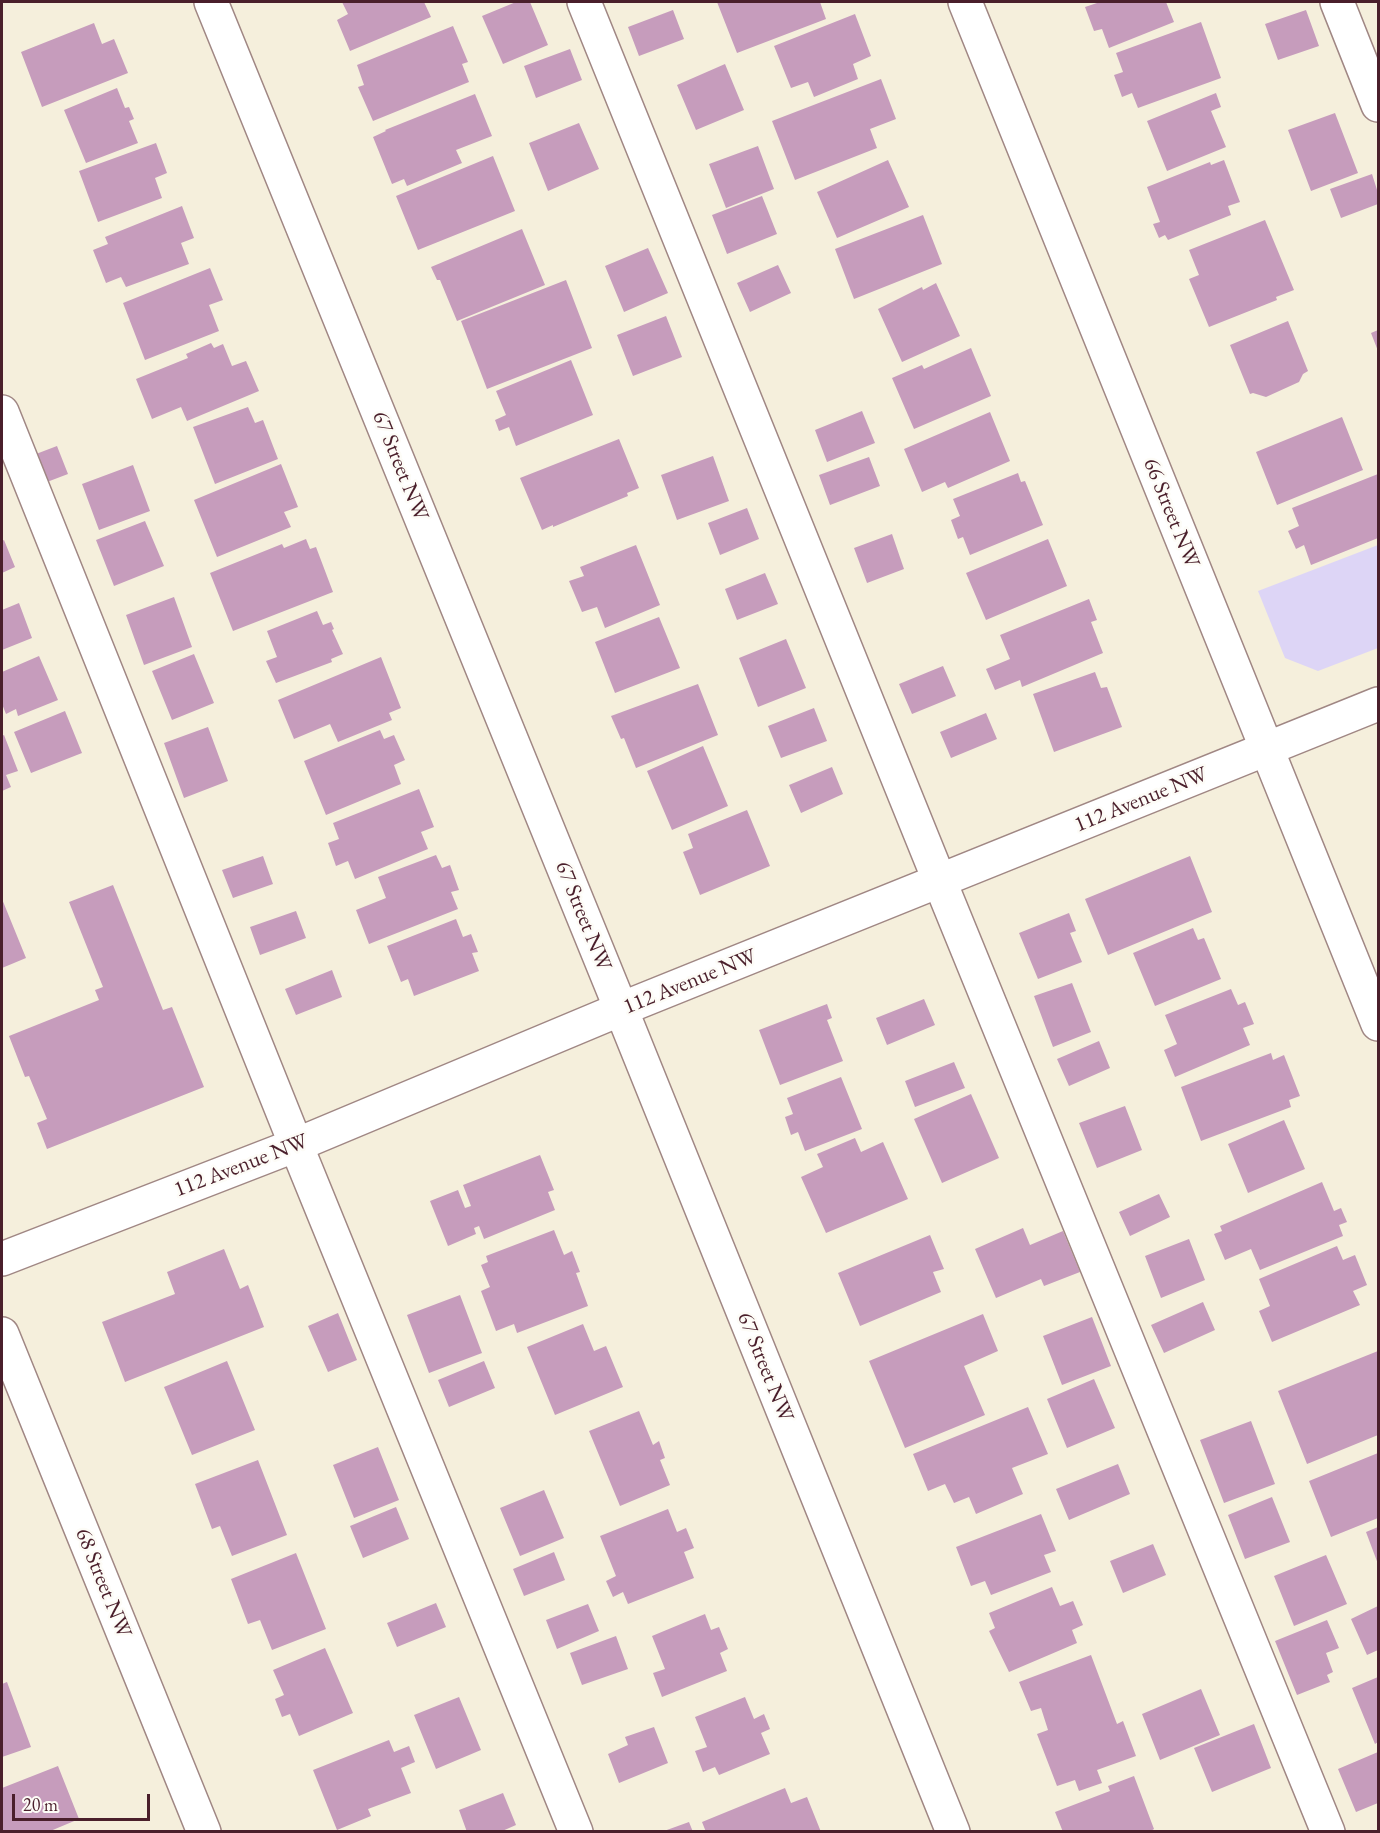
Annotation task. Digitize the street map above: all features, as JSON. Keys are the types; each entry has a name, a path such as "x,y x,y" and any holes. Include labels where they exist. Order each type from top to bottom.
{"street":[{"name":"67 Street NW","path":"211,2 953,1832"},
{"path":"584,2 1328,1832"},
{"name":"66 Street NW","path":"965,2 1378,1024"},
{"path":"1337,2 1378,105"},
{"path":"2,412 296,1145 576,1832"},
{"name":"112 Avenue NW","path":"2,1259 296,1145 621,1009 1378,704"},
{"name":"68 Street NW","path":"2,1334 204,1832"}],"shaded area":[{"path":"1378,545 1378,648 1318,671 1285,658 1258,591"}],"building":[{"path":"342,2 424,2 431,17 350,51 337,20 348,14"},
{"path":"516,2 530,2 548,45 503,64 482,16"},
{"path":"717,2 820,2 826,19 737,53"},
{"path":"1100,2 1166,2 1174,22 1109,48 1102,29 1094,31 1085,7"},
{"path":"673,10 684,39 639,56 628,27"},
{"path":"1306,10 1319,46 1278,60 1265,24"},
{"path":"855,14 871,56 853,64 858,79 814,97 808,82 791,88 774,46"},
{"path":"1201,22 1221,78 1138,108 1132,93 1122,97 1114,75 1123,72 1116,53"},
{"path":"94,23 102,44 114,39 128,73 42,107 21,52"},
{"path":"453,26 468,62 462,64 469,82 373,121 358,87 364,85 357,65"},
{"path":"570,49 582,80 536,98 524,66"},
{"path":"725,64 744,110 696,130 677,85"},
{"path":"881,79 896,119 870,129 877,148 795,180 772,121"},
{"path":"117,88 125,108 129,107 134,119 129,121 138,143 86,163 64,110"},
{"path":"1216,93 1221,107 1211,111 1226,147 1167,171 1147,121"},
{"path":"475,94 492,136 456,150 462,163 407,186 404,179 392,184 373,137"},
{"path":"1335,113 1358,173 1311,191 1288,130"},
{"path":"579,123 599,169 548,191 529,143"},
{"path":"156,143 167,173 155,178 162,198 98,222 79,171"},
{"path":"758,146 774,189 726,208 709,164"},
{"path":"493,156 515,211 418,250 396,196"},
{"path":"888,160 909,207 837,238 817,192"},
{"path":"1224,160 1240,202 1228,206 1231,215 1168,240 1165,235 1159,238 1153,224 1160,222 1147,187 1210,162 1211,165"},
{"path":"1372,174 1378,193 1378,204 1341,218 1330,189"},
{"path":"762,196 777,234 727,254 712,215"},
{"path":"182,206 194,238 181,243 189,264 126,287 121,277 106,283 93,250 108,244 105,237"},
{"path":"923,215 942,264 854,299 835,249"},
{"path":"1265,220 1294,290 1276,297 1277,300 1209,327 1189,279 1199,275 1189,250"},
{"path":"522,229 545,285 457,321 440,280 437,280 431,267"},
{"path":"648,248 668,293 624,312 605,266"},
{"path":"778,265 791,293 750,312 737,283"},
{"path":"210,268 223,300 209,305 219,331 145,360 123,303"},
{"path":"566,280 592,348 487,389 461,321"},
{"path":"936,283 960,336 902,362 878,309 922,287 923,290"},
{"path":"666,316 682,357 633,376 617,335"},
{"path":"1288,321 1308,371 1303,374 1299,382 1266,397 1250,394 1230,345"},
{"path":"1378,330 1378,351 1371,333"},
{"path":"211,343 214,348 223,344 232,366 246,361 259,391 187,421 181,407 152,419 136,379 188,358 186,354"},
{"path":"971,348 991,396 914,429 892,378 922,365 924,369"},
{"path":"571,360 593,415 516,446 509,427 499,431 495,420 506,415 496,391"},
{"path":"248,407 255,423 263,420 278,459 215,484 193,427"},
{"path":"862,411 875,443 827,462 815,430"},
{"path":"990,412 1010,461 948,488 945,482 922,492 904,449"},
{"path":"1342,417 1363,470 1277,505 1256,452"},
{"path":"619,439 639,488 627,493 628,496 542,530 520,478"},
{"path":"57,446 68,474 47,482 36,454"},
{"path":"713,456 729,501 677,520 661,475"},
{"path":"869,457 880,486 830,505 819,475"},
{"path":"281,464 298,507 284,512 291,527 217,557 194,500"},
{"path":"133,465 150,511 99,530 82,484"},
{"path":"1018,473 1021,482 1025,481 1043,525 970,555 963,537 958,539 951,520 960,516 953,499"},
{"path":"1378,474 1378,538 1311,565 1304,545 1296,549 1288,531 1299,526 1292,508"},
{"path":"747,508 759,539 720,555 708,523"},
{"path":"145,521 164,566 114,586 96,540"},
{"path":"892,534 904,569 867,583 854,548"},
{"path":"306,539 310,549 316,547 333,592 233,631 210,573 282,544 284,548"},
{"path":"1048,539 1067,586 986,620 966,573"},
{"path":"4,540 15,567 2,573 2,541"},
{"path":"636,545 660,605 605,628 597,607 582,612 569,581 584,576 580,567"},
{"path":"765,573 778,604 737,620 725,589"},
{"path":"174,597 192,647 144,665 126,615"},
{"path":"1089,599 1097,620 1091,622 1103,653 1022,687 1020,680 995,690 986,669 1010,659 1000,635"},
{"path":"19,603 32,638 2,650 2,610"},
{"path":"317,611 323,625 331,622 334,629 332,630 343,654 331,659 332,662 276,683 266,661 277,657 267,631"},
{"path":"659,617 680,668 615,693 595,642"},
{"path":"786,639 806,688 758,707 739,658"},
{"path":"194,654 214,703 172,720 152,671"},
{"path":"39,656 58,700 18,716 16,709 6,714 2,704 2,672"},
{"path":"381,657 401,708 389,713 392,720 338,742 330,724 294,739 278,700"},
{"path":"943,666 956,696 912,714 899,684"},
{"path":"1095,672 1101,688 1107,687 1122,727 1054,752 1033,694"},
{"path":"698,684 718,735 636,768 624,738 621,739 611,716"},
{"path":"814,708 827,741 781,758 768,726"},
{"path":"65,711 82,753 31,773 14,732"},
{"path":"986,713 997,739 951,758 940,732"},
{"path":"208,727 228,781 184,798 164,743"},
{"path":"380,730 384,739 394,735 405,760 394,765 401,784 326,815 304,761"},
{"path":"4,735 18,771 6,775 11,787 2,791 2,736"},
{"path":"703,746 728,806 672,830 647,771"},
{"path":"832,767 843,794 801,813 789,785"},
{"path":"419,789 434,827 421,832 428,849 355,879 348,861 336,866 328,843 339,839 333,823"},
{"path":"747,810 770,866 700,895 683,852 693,848 688,834"},
{"path":"436,855 442,868 450,865 459,890 451,892 458,909 369,944 356,910 386,898 378,877"},
{"path":"263,856 273,884 233,898 222,870"},
{"path":"1190,856 1212,912 1108,955 1085,899"},
{"path":"113,885 163,1010 172,1007 204,1087 47,1149 37,1123 47,1119 29,1076 25,1077 9,1036 99,1000 95,990 103,987 69,902"},
{"path":"2,899 26,958 2,968"},
{"path":"296,911 306,938 260,955 250,927"},
{"path":"1069,913 1076,931 1070,933 1082,962 1038,979 1019,933"},
{"path":"456,919 463,937 471,934 478,952 472,953 479,971 414,996 408,979 401,982 387,946"},
{"path":"1193,928 1198,940 1204,938 1221,979 1155,1006 1133,953"},
{"path":"332,970 342,997 296,1015 285,989"},
{"path":"1072,983 1091,1032 1053,1047 1034,996"},
{"path":"1231,989 1238,1005 1245,1002 1254,1024 1243,1028 1250,1045 1175,1077 1164,1050 1177,1044 1165,1015"},
{"path":"924,999 935,1025 887,1045 876,1018"},
{"path":"827,1004 832,1018 827,1020 843,1061 780,1085 759,1030"},
{"path":"1099,1041 1110,1068 1069,1086 1057,1059"},
{"path":"1271,1053 1273,1060 1284,1055 1300,1096 1289,1100 1291,1107 1201,1141 1181,1087"},
{"path":"954,1062 965,1088 915,1107 905,1081"},
{"path":"841,1077 862,1129 805,1151 798,1132 791,1135 785,1117 793,1114 787,1098"},
{"path":"971,1094 999,1158 942,1183 914,1119"},
{"path":"1125,1106 1142,1150 1097,1168 1079,1123"},
{"path":"1284,1120 1305,1169 1248,1193 1228,1144"},
{"path":"855,1138 861,1152 883,1142 908,1199 826,1233 801,1177 823,1167 817,1154"},
{"path":"540,1155 554,1190 548,1192 555,1210 484,1239 479,1226 474,1228 476,1234 448,1246 430,1201 458,1190 465,1208 471,1206 463,1185"},
{"path":"1322,1182 1334,1211 1341,1208 1347,1222 1339,1225 1343,1236 1260,1270 1251,1249 1225,1260 1214,1234 1222,1231 1220,1226"},
{"path":"1159,1194 1170,1217 1130,1236 1119,1212"},
{"path":"1023,1228 1030,1245 1063,1231 1080,1272 1044,1286 1041,1279 996,1298 975,1249"},
{"path":"554,1230 564,1255 572,1251 580,1272 576,1273 588,1306 517,1333 514,1324 496,1331 481,1291 490,1287 481,1265 488,1262 486,1256"},
{"path":"930,1235 944,1269 933,1272 941,1292 860,1326 838,1273"},
{"path":"1189,1239 1205,1280 1161,1298 1145,1256"},
{"path":"1337,1246 1343,1260 1355,1255 1367,1285 1353,1291 1360,1305 1272,1342 1259,1311 1270,1306 1259,1279"},
{"path":"224,1249 240,1289 248,1285 264,1327 125,1382 102,1322 175,1294 167,1272"},
{"path":"460,1295 482,1353 429,1373 407,1315"},
{"path":"1203,1302 1215,1330 1164,1353 1151,1325"},
{"path":"338,1313 357,1360 328,1372 308,1326"},
{"path":"983,1314 998,1351 964,1366 985,1415 905,1448 869,1361"},
{"path":"1092,1317 1111,1366 1062,1385 1043,1336"},
{"path":"583,1324 594,1351 606,1346 623,1387 555,1415 527,1347"},
{"path":"1378,1351 1378,1435 1307,1464 1278,1391"},
{"path":"227,1361 255,1430 192,1455 164,1387"},
{"path":"484,1361 495,1388 449,1407 438,1380"},
{"path":"1094,1379 1115,1428 1067,1448 1047,1399"},
{"path":"1028,1407 1048,1454 1012,1468 1023,1494 976,1514 969,1497 954,1503 945,1484 928,1491 913,1454"},
{"path":"639,1411 653,1445 659,1441 665,1458 660,1460 670,1485 620,1506 589,1431"},
{"path":"1251,1421 1275,1484 1224,1503 1200,1440"},
{"path":"378,1447 399,1500 354,1518 333,1465"},
{"path":"1378,1453 1378,1518 1331,1537 1309,1481"},
{"path":"258,1460 287,1535 232,1556 220,1526 212,1529 195,1484"},
{"path":"1118,1464 1130,1494 1069,1520 1056,1489"},
{"path":"544,1490 564,1538 520,1556 500,1508"},
{"path":"1272,1497 1290,1542 1245,1559 1228,1515"},
{"path":"396,1507 409,1539 363,1558 350,1526"},
{"path":"668,1509 677,1532 686,1528 694,1548 684,1552 694,1578 628,1604 623,1592 613,1597 606,1581 616,1576 600,1536"},
{"path":"1041,1514 1056,1551 1044,1555 1051,1572 991,1595 985,1581 971,1586 956,1547"},
{"path":"1378,1527 1378,1564 1366,1532"},
{"path":"1153,1544 1166,1575 1123,1593 1110,1561"},
{"path":"554,1552 565,1580 524,1596 513,1569"},
{"path":"296,1553 326,1629 272,1650 260,1620 248,1624 231,1579"},
{"path":"1326,1555 1347,1604 1294,1626 1274,1576"},
{"path":"1052,1587 1060,1606 1073,1601 1083,1625 1072,1630 1077,1643 1009,1672 989,1631 995,1628 989,1613"},
{"path":"436,1603 446,1627 397,1647 387,1623"},
{"path":"588,1604 599,1631 557,1649 546,1620"},
{"path":"1378,1606 1378,1650 1367,1655 1351,1619"},
{"path":"705,1614 711,1630 719,1627 728,1649 720,1653 727,1671 662,1697 653,1673 665,1669 652,1636"},
{"path":"1327,1620 1339,1648 1326,1653 1333,1672 1327,1675 1330,1682 1297,1695 1275,1641"},
{"path":"616,1636 628,1669 582,1685 570,1653"},
{"path":"325,1648 353,1713 299,1736 290,1714 282,1717 275,1699 284,1695 273,1670"},
{"path":"1091,1655 1117,1724 1123,1721 1136,1756 1097,1770 1102,1783 1079,1791 1075,1780 1057,1786 1037,1734 1048,1730 1041,1708 1031,1711 1019,1682"},
{"path":"1378,1677 1378,1742 1375,1744 1352,1688"},
{"path":"7,1682 31,1747 2,1757 2,1684"},
{"path":"1201,1689 1220,1735 1160,1760 1142,1714"},
{"path":"459,1697 481,1750 436,1769 414,1715"},
{"path":"745,1697 754,1719 764,1714 770,1729 761,1733 770,1754 719,1775 715,1767 703,1772 695,1751 707,1747 695,1717"},
{"path":"1254,1724 1271,1768 1212,1792 1194,1748"},
{"path":"654,1727 668,1763 619,1783 608,1754 628,1745 625,1737"},
{"path":"389,1740 394,1752 409,1746 415,1762 401,1768 411,1793 368,1809 371,1816 337,1830 313,1770"},
{"path":"1378,1752 1378,1803 1356,1812 1338,1769"},
{"path":"58,1766 79,1819 48,1832 2,1832 2,1788"},
{"path":"1134,1776 1154,1829 1149,1832 1063,1832 1055,1812 1110,1791 1108,1786"},
{"path":"785,1788 791,1803 807,1797 821,1832 706,1832 702,1822"},
{"path":"503,1793 516,1825 500,1832 467,1832 459,1810"},
{"path":"689,1822 693,1832 664,1832 664,1831"}]}
